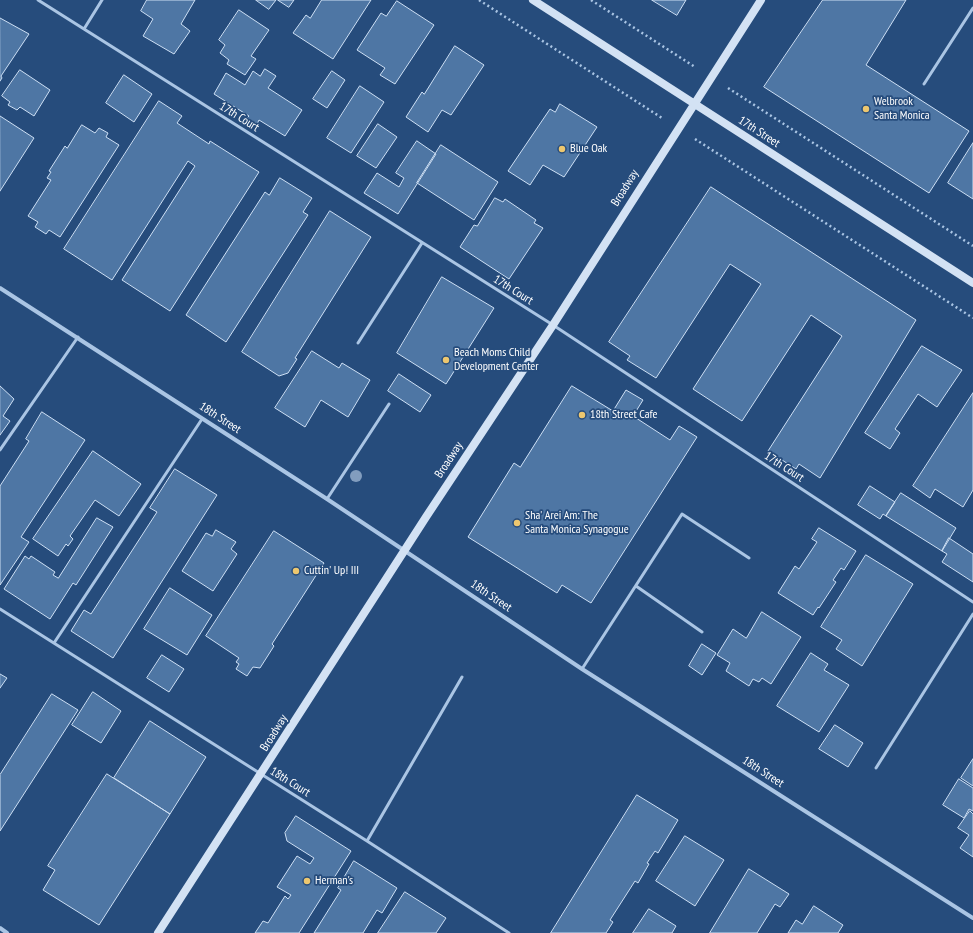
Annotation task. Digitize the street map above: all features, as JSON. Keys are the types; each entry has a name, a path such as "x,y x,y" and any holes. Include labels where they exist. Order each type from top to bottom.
{"street":[{"name":"17th Street","path":"533,0 973,283"},
{"name":"Broadway","path":"158,933 404,551 553,325 761,0"},
{"name":"18th Street","path":"0,288 327,499 582,669 973,918"},
{"path":"0,928 7,933"}],"lane":[{"name":"17th Court","path":"38,0 422,244 553,325 973,602"},
{"path":"84,29 102,0"},
{"path":"924,84 973,8"},
{"path":"358,343 422,244"},
{"path":"0,450 78,337"},
{"path":"327,499 389,404"},
{"path":"54,643 202,419"},
{"path":"582,669 682,514 749,558"},
{"path":"636,586 702,632"},
{"name":"18th Court","path":"0,608 367,841 508,933"},
{"path":"876,768 973,614"},
{"path":"367,841 462,677"}],"path":[{"path":"479,0 650,111"},
{"path":"591,0 684,60"},
{"path":"736,93 973,246"},
{"path":"704,145 973,318"}],"building":[{"path":"147,0 195,0 181,24 190,31 174,54 143,36 153,19 141,11"},
{"path":"256,0 276,0 269,9"},
{"path":"278,0 294,0 289,7"},
{"path":"322,0 371,0 333,59 293,33 306,15 310,18"},
{"path":"652,0 686,0 677,15"},
{"name":"Welbrook Santa Monica","path":"823,0 906,0 866,65 969,131 929,193 764,87"},
{"path":"397,1 434,25 395,84 380,75 385,68 357,50 381,13 386,16"},
{"path":"239,10 269,30 251,56 256,59 245,75 227,64 229,60 220,53 225,45 219,40"},
{"path":"0,18 29,34 1,76 2,78 0,81"},
{"path":"455,46 484,65 451,115 442,110 428,132 406,117 422,92 424,94"},
{"path":"265,69 276,76 268,88 302,110 285,136 259,120 257,124 247,118 249,116 214,94 226,73 245,85 253,71 260,76"},
{"path":"20,70 50,90 34,116 20,107 17,110 8,105 10,102 2,96"},
{"path":"332,71 345,80 327,108 313,99"},
{"path":"124,75 152,94 134,122 106,103"},
{"path":"360,86 384,102 351,153 327,138"},
{"path":"159,101 182,116 177,123 209,144 210,141 259,172 170,311 122,280 195,166 188,161 112,280 64,249"},
{"path":"560,104 597,127 564,177 543,165 530,185 508,171 550,109 555,112"},
{"path":"0,116 34,138 0,191"},
{"path":"378,124 397,137 376,168 357,156"},
{"path":"82,125 95,133 99,128 108,133 106,137 119,145 60,237 49,230 46,234 35,227 38,222 28,216 51,180 47,178 51,172 49,171 65,146 67,148"},
{"path":"417,141 436,154 398,214 364,193 377,173 399,187 404,178 396,173"},
{"path":"973,143 973,199 948,183"},
{"path":"441,145 498,182 474,220 417,183"},
{"path":"280,178 312,198 303,212 308,215 226,342 186,315 265,192 269,195"},
{"path":"711,187 916,320 820,478 799,464 796,469 768,451 842,336 811,315 742,421 693,389 761,284 730,264 656,378 627,360 630,356 609,342"},
{"path":"495,198 503,202 505,199 536,220 534,223 543,228 509,279 460,247 474,225 477,226"},
{"path":"330,211 371,237 295,358 297,359 288,373 279,376 242,352"},
{"path":"442,277 494,308 446,384 397,353"},
{"path":"922,346 962,370 937,407 918,394 895,429 900,433 890,449 865,433"},
{"path":"312,351 339,368 342,363 370,380 348,417 321,400 305,427 275,408"},
{"path":"399,374 431,395 420,412 388,391"},
{"path":"0,386 14,399 3,416 10,421 0,435"},
{"path":"572,386 613,411 626,390 643,400 633,416 670,440 679,426 697,437 591,603 562,585 557,593 468,537 514,463 520,467"},
{"path":"973,393 973,490 963,507 935,489 930,498 913,486"},
{"path":"42,412 85,440 21,537 29,542 0,585 0,486 29,441 26,439"},
{"path":"93,451 141,484 119,516 95,500 70,536 73,539 68,546 66,544 58,556 33,539"},
{"path":"175,469 217,495 113,658 71,631 84,610 91,614 157,512 150,508"},
{"path":"870,486 895,502 886,516 883,514 880,519 858,505"},
{"path":"901,493 956,528 942,551 886,516"},
{"path":"97,518 113,527 76,585 73,583 50,619 4,589 25,556 29,559 31,556 55,572 53,575 58,578"},
{"path":"819,528 856,551 844,570 841,568 833,580 836,582 813,615 778,593 795,566 799,569 817,542 812,539"},
{"path":"216,530 236,542 231,549 237,554 213,591 182,571 206,533 212,536"},
{"path":"274,531 324,563 272,644 274,646 260,668 253,667 247,676 236,669 239,664 236,662 239,658 206,636"},
{"path":"949,538 973,554 973,582 942,562 947,554 942,551"},
{"path":"866,555 913,584 862,666 836,649 842,640 821,627"},
{"path":"170,588 212,615 187,655 144,629"},
{"path":"762,612 801,637 771,684 762,678 759,682 753,679 749,686 726,671 730,663 717,655 733,629 746,638"},
{"path":"702,644 716,653 702,675 689,666"},
{"path":"811,653 828,664 824,670 849,685 819,732 777,706"},
{"path":"162,655 184,669 169,692 147,678"},
{"path":"0,674 7,678 0,688"},
{"path":"93,692 121,711 101,743 72,725"},
{"path":"52,694 78,710 0,831 0,775"},
{"path":"150,721 206,757 170,814 114,778"},
{"path":"835,725 863,743 848,767 819,749"},
{"path":"973,759 973,786 961,778"},
{"path":"107,774 170,814 99,925 43,890 55,870 48,866"},
{"path":"959,779 973,788 973,811 969,809 964,818 943,805"},
{"path":"637,795 678,820 658,853 655,851 647,863 649,864 638,883 635,881 610,920 613,922 606,933 551,933"},
{"path":"970,811 973,814 973,857 960,848 969,835 958,828"},
{"path":"296,816 351,851 299,933 255,933 263,921 268,923 285,896 288,899 291,895 277,887 297,856 310,864 314,858 287,841 285,833"},
{"path":"685,836 724,860 695,906 656,881"},
{"path":"354,861 397,888 382,913 377,910 363,933 314,933 341,890 338,888"},
{"path":"749,869 789,894 780,907 775,904 757,933 710,933"},
{"path":"405,892 446,918 436,933 378,933"},
{"path":"814,906 843,925 838,933 788,933 796,920 802,924"},
{"path":"649,909 676,926 672,933 633,933"}],"place":[{"name":"Welbrook Santa Monica","path":"866,109"},
{"name":"Blue Oak","path":"562,149"},
{"name":"Beach Moms Child Development Center","path":"446,360"},
{"name":"18th Street Cafe","path":"582,415"},
{"name":"Sha' Arei Am: The Santa Monica Synagogue","path":"517,523"},
{"name":"Cuttin' Up! III","path":"296,571"},
{"name":"Herman's","path":"307,881"}]}
